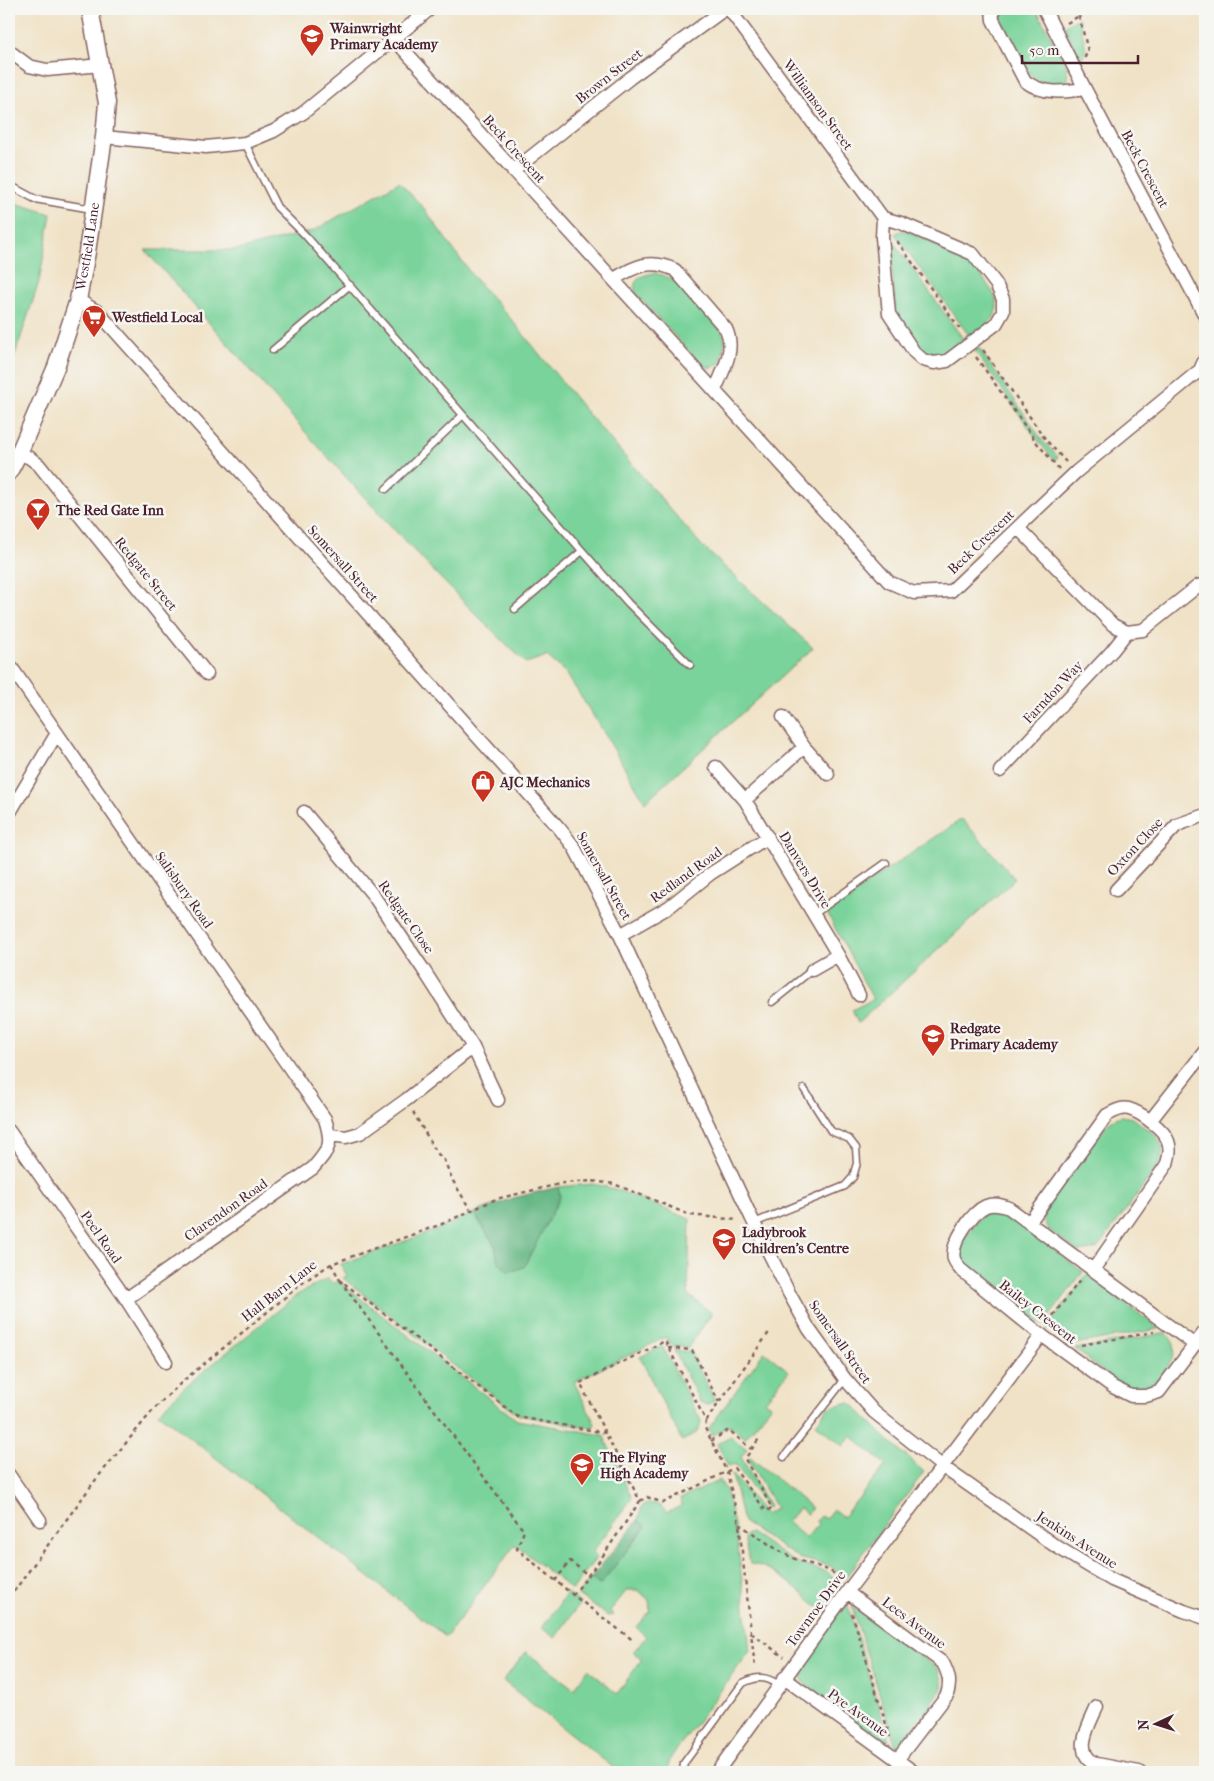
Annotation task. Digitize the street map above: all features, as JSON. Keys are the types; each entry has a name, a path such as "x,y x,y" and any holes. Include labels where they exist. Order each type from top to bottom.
{"street":[{"name":"Westfield Lane","path":"9,472 19,454 56,367 78,300 104,137 107,103 90,9"},
{"path":"104,137 206,147 245,143 274,131 303,113 430,9"},
{"name":"Brown Street","path":"513,171 630,78 727,9"},
{"name":"Williamson Street","path":"727,9 883,220"},
{"path":"992,9 993,20 1025,82 1033,88 1042,91 1067,92 1085,89"},
{"name":"Beck Crescent","path":"1044,9 1205,316"},
{"name":"Beck Crescent","path":"394,39 889,582 914,593 951,592 1072,476 1200,370 1205,359"},
{"path":"9,51 29,66 47,70 101,64"},
{"path":"883,220 901,223 973,254 996,284 1003,298 1003,312 996,324 947,361 934,363 923,360 914,352 889,314 882,237 883,220"},
{"path":"614,279 631,269 653,263 665,265 675,270 726,329 730,337 731,346 724,370 714,390"},
{"name":"Somersall Street","path":"78,300 98,312 560,829 574,847 620,935 753,1221 809,1329 845,1379 874,1412 943,1466"},
{"name":"Redgate Street","path":"19,454 30,458 39,465 207,674"},
{"path":"1018,528 1113,625 1126,632 1144,630 1198,586 1205,584"},
{"name":"Farndon Way","path":"1000,771 1112,651 1126,632"},
{"name":"Salisbury Road","path":"9,664 325,1118 330,1135"},
{"path":"783,717 804,747 828,774"},
{"path":"9,814 57,733"},
{"path":"745,800 804,747"},
{"name":"Danvers Drive","path":"716,767 745,800 838,955 859,995"},
{"name":"Redgate Close","path":"304,812 373,896 423,969 473,1047 498,1100"},
{"name":"Oxton Close","path":"1116,890 1177,825 1205,814"},
{"name":"Redland Road","path":"620,935 670,907 710,874 768,837"},
{"path":"812,970 838,955"},
{"path":"330,1135 346,1137 360,1133 406,1100 473,1047"},
{"path":"1150,1121 1205,1051"},
{"path":"1029,1223 1106,1115 1116,1110 1128,1109 1150,1121 1168,1139 1170,1151 1167,1164 1091,1269"},
{"name":"Peel Road","path":"9,1131 126,1298 166,1362"},
{"name":"Clarendon Road","path":"126,1298 313,1168 327,1151 330,1135"},
{"name":"Bailey Crescent","path":"1195,1344 1009,1208 999,1204 987,1206 977,1211 955,1241 953,1258 960,1269 1061,1349 1113,1387 1131,1396 1146,1396 1159,1392 1205,1331"},
{"name":"Townroe Drive","path":"717,1772 781,1681 1041,1334"},
{"name":"Jenkins Avenue","path":"943,1466 1054,1545 1112,1580 1205,1618"},
{"path":"9,1475 40,1520"},
{"name":"Lees Avenue","path":"849,1590 943,1664 948,1673 950,1684 947,1695 897,1760"},
{"name":"Pye Avenue","path":"781,1681 914,1772"},
{"path":"1097,1706 1084,1738 1084,1751 1087,1757 1097,1764 1139,1772"}],"lane":[{"path":"245,143 277,207 350,285 628,603 690,665"},
{"path":"9,185 35,199 93,209"},
{"path":"272,350 350,285"},
{"path":"386,489 464,415"},
{"path":"516,610 582,551"},
{"path":"814,914 886,864"},
{"path":"772,1002 812,970"},
{"path":"753,1221 845,1186 853,1177 857,1163 856,1148 849,1138 832,1131 804,1089"},
{"path":"784,1457 845,1379"},
{"path":"682,1772 684,1763 743,1683 756,1677 781,1681"}],"path":[{"path":"1075,9 1088,51 1078,74"},
{"path":"1061,26 1086,9"},
{"path":"883,220 971,343 1038,443 1072,476"},
{"path":"971,343 1072,476"},
{"path":"406,1100 437,1153 444,1160 453,1181 470,1209"},
{"name":"Hall Barn Lane","path":"9,1598 97,1478 154,1409 206,1362 305,1282 331,1264 442,1224 470,1209 496,1199 564,1183 592,1181 614,1184 690,1214 734,1221 753,1221"},
{"path":"331,1264 340,1280 423,1395 524,1531 516,1549 634,1641"},
{"path":"1041,1334 1091,1269"},
{"path":"340,1280 518,1417 606,1433"},
{"path":"1061,1349 1173,1328"},
{"path":"756,1677 739,1524 726,1472 705,1428 706,1421 770,1331"},
{"path":"640,1501 580,1383 665,1340 706,1421"},
{"path":"668,1348 692,1350 719,1402"},
{"path":"711,1441 729,1430 752,1449"},
{"path":"573,1595 600,1560 640,1501 647,1497 663,1503 734,1468 766,1511 772,1508 745,1459 760,1437"},
{"path":"739,1524 793,1558 834,1572 849,1590 897,1760"},
{"path":"555,1581 570,1561 588,1575"},
{"path":"751,1633 794,1665"}],"green space":[{"path":"1000,9 1036,9 1067,67 1067,77 1062,86 1046,83 1032,76 1007,33"},
{"path":"1079,18 1086,50 1081,60 1064,26"},
{"path":"399,182 422,206 474,278 511,319 583,408 703,547 813,648 645,802 566,673 547,656 526,663 476,614 378,513 145,250 237,250 313,231"},
{"path":"9,199 15,203 51,214 39,282 9,373"},
{"path":"900,231 907,231 970,260 996,299 997,308 994,317 987,325 970,337 895,234"},
{"path":"891,239 964,340 948,353 938,356 927,355 918,348 896,316"},
{"path":"653,273 664,276 683,287 722,332 725,340 721,363 711,368 703,366 636,294 635,285 638,279"},
{"path":"979,348 1042,440 1058,457 1054,460 1039,442 975,351"},
{"path":"962,819 1015,879 858,1023 852,1010 873,999 826,911"},
{"path":"1121,1116 1133,1118 1157,1137 1163,1148 1160,1163 1098,1248 1077,1251 1049,1230 1044,1221 1045,1208 1111,1120"},
{"path":"593,1184 615,1189 690,1219 688,1295 712,1313 688,1348 671,1346 666,1337 574,1382 595,1424 592,1428 519,1415 343,1278 347,1276 341,1264 436,1230 474,1213 495,1246 498,1262 509,1272 523,1267 560,1197 558,1187"},
{"path":"558,1187 560,1197 524,1267 509,1272 498,1262 495,1245 474,1213 513,1198"},
{"path":"998,1210 1005,1212 1083,1272 1043,1325 963,1265 960,1259 961,1243 982,1215"},
{"path":"1087,1274 1159,1329 1069,1345 1047,1328"},
{"path":"328,1278 333,1284 338,1281 517,1420 603,1435 632,1498 592,1553 597,1557 572,1590 515,1545 446,1637 158,1413 187,1385 297,1295"},
{"path":"1165,1333 1173,1342 1174,1355 1159,1378 1152,1385 1143,1389 1132,1389 1119,1383 1075,1349"},
{"path":"662,1346 701,1421 697,1432 682,1441 640,1357"},
{"path":"674,1350 690,1352 715,1400 707,1405 700,1402"},
{"path":"764,1352 789,1371 765,1401 771,1406 745,1438 730,1425 712,1436 709,1428"},
{"path":"850,1402 924,1472 845,1578 830,1566 798,1558 743,1522 732,1474 766,1515 776,1508 748,1459 750,1457 812,1508 807,1514 799,1508 787,1522 806,1538 818,1524 816,1521 821,1516 825,1519 833,1509 843,1517 886,1465 851,1436 843,1446 816,1424 827,1408"},
{"path":"730,1436 747,1449 741,1457 769,1507 767,1508 735,1464 728,1466 717,1444"},
{"path":"720,1480 727,1493 737,1538 750,1651 669,1760 668,1772 619,1772 503,1681 526,1652 574,1689 588,1669 617,1694 642,1659 633,1652 646,1637 636,1627 650,1611 649,1600 638,1590 627,1590 610,1611 613,1615 608,1616 578,1595 591,1578 599,1585 646,1527 638,1520 642,1506 656,1504 667,1513 682,1505 680,1499"},
{"path":"638,1520 646,1526 600,1585 591,1578"},
{"path":"751,1533 794,1562 826,1572 841,1584 821,1610 779,1575 750,1564 744,1538"},
{"path":"567,1593 580,1603 555,1638 542,1628"},
{"path":"848,1606 891,1747 810,1690 803,1680 802,1670 804,1661 841,1610"},
{"path":"852,1607 937,1668 941,1676 942,1689 901,1744 896,1746"}],"place":[{"name":"Wainwright Primary Academy","path":"312,57"},
{"name":"Westfield Local","path":"94,338"},
{"name":"The Red Gate Inn","path":"38,531"},
{"name":"AJC Mechanics","path":"483,803"},
{"name":"Redgate Primary Academy","path":"933,1057"},
{"name":"Ladybrook Children's Centre","path":"724,1261"},
{"name":"The Flying High Academy","path":"582,1486"}]}
